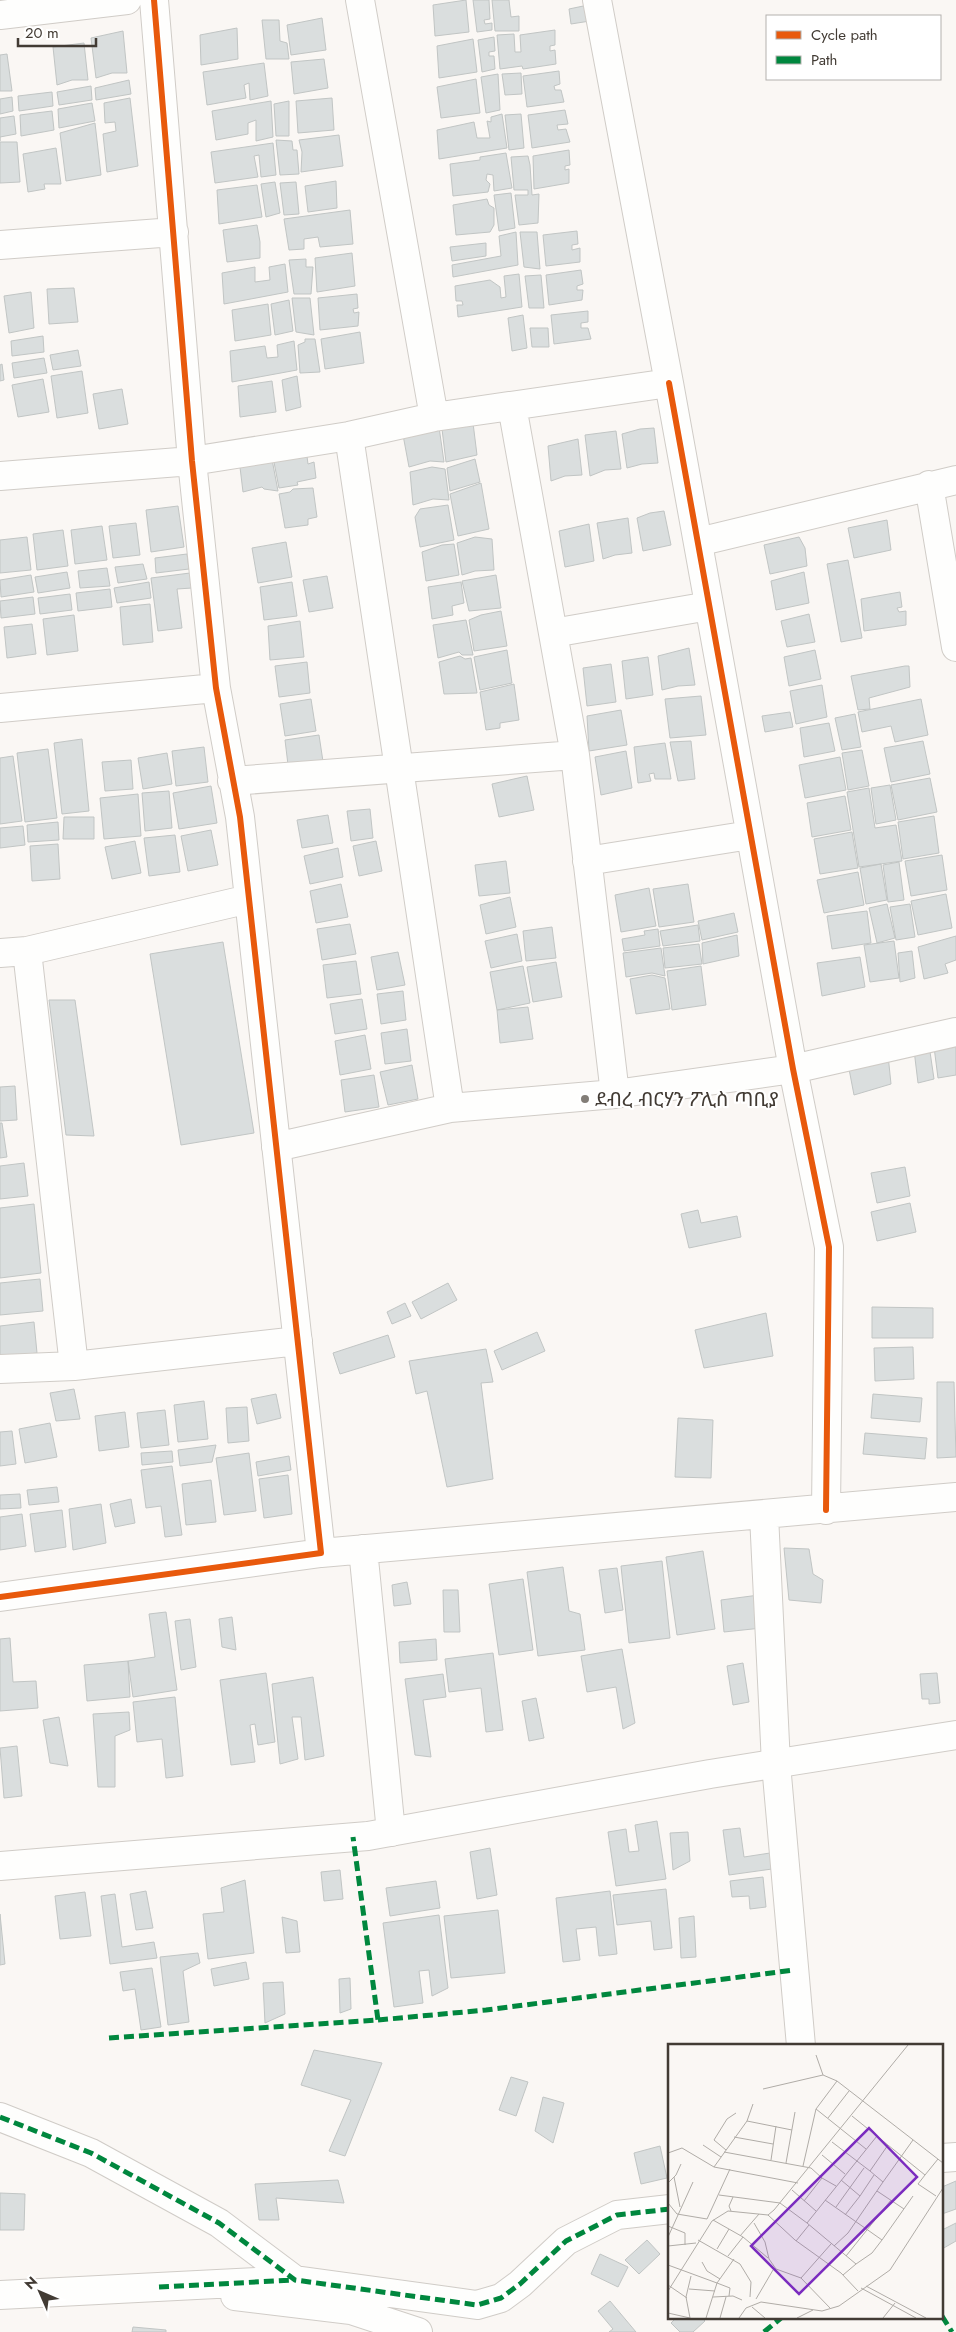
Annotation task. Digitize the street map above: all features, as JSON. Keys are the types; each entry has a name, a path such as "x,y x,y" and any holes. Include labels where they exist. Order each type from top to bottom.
{"street":[{"path":"0,15 127,0"},
{"path":"154,0 192,461 216,688 240,817 321,1553"},
{"path":"360,0 434,417"},
{"path":"597,0 669,383 793,1069 829,1247 826,1510"},
{"path":"0,245 174,232"},
{"path":"0,476 192,461 349,436 434,417 669,383"},
{"path":"512,406 575,754 615,1094"},
{"path":"349,436 450,1108"},
{"path":"698,542 956,480"},
{"path":"929,485 956,647"},
{"path":"553,633 709,606"},
{"path":"0,708 216,688"},
{"path":"232,781 575,754"},
{"path":"588,862 750,835"},
{"path":"0,953 27,951 249,898"},
{"path":"27,951 74,1366"},
{"path":"276,1147 450,1108 615,1094 793,1069 956,1032"},
{"path":"0,1369 74,1366 298,1341"},
{"path":"0,1597 321,1553 826,1510 956,1496"},
{"path":"764,1515 776,1764 801,2044"},
{"path":"363,1549 390,1832"},
{"path":"0,1866 368,1836 776,1764 956,1736"},
{"path":"0,2117 91,2153 219,2223 295,2280"},
{"path":"0,2295 295,2280 477,2305 501,2298 520,2284 566,2241 617,2215 668,2210"},
{"path":"159,2287 351,2310 418,2332"}],"building":[{"path":"466,0 469,32 435,36 433,5"},
{"path":"473,0 489,0 490,19 484,20 485,24 492,23 492,30 477,32"},
{"path":"492,0 509,0 511,17 519,16 519,31 495,31"},
{"path":"588,5 590,21 571,24 569,9"},
{"path":"322,18 326,50 291,55 287,25"},
{"path":"262,20 279,20 280,41 287,43 289,59 266,59"},
{"path":"237,28 238,59 201,65 200,35"},
{"path":"555,30 555,45 550,46 550,51 555,50 556,64 523,69 522,66 500,69 497,35 514,34 515,52 521,52 520,35"},
{"path":"123,31 127,73 112,73 96,78 91,38"},
{"path":"494,37 495,51 489,52 489,56 494,56 495,69 482,72 478,40"},
{"path":"473,39 477,72 439,78 437,46"},
{"path":"84,43 88,80 72,80 57,85 53,47"},
{"path":"7,54 12,91 0,91 0,55"},
{"path":"324,59 328,88 294,94 291,62"},
{"path":"264,63 268,96 250,100 249,83 244,85 246,98 207,105 203,72"},
{"path":"559,71 560,84 554,86 555,90 561,90 564,102 527,107 523,76"},
{"path":"521,73 522,94 505,95 502,74"},
{"path":"498,74 500,110 486,113 481,77"},
{"path":"476,79 480,113 441,118 437,87"},
{"path":"129,80 131,94 96,100 95,88"},
{"path":"91,86 92,100 59,105 57,92"},
{"path":"52,92 53,106 19,111 18,96"},
{"path":"12,97 13,111 0,114 0,99"},
{"path":"130,98 138,166 107,172 103,134 116,131 115,122 105,123 104,103"},
{"path":"332,98 334,130 298,133 296,101"},
{"path":"271,101 273,137 256,141 256,120 248,123 248,134 216,140 212,111"},
{"path":"289,101 289,136 276,136 274,104"},
{"path":"92,103 95,121 59,128 58,109"},
{"path":"565,110 568,124 557,125 558,130 566,129 570,142 532,148 528,115"},
{"path":"52,111 54,130 21,136 20,115"},
{"path":"502,114 507,148 439,159 437,130 474,122 477,138 490,138 487,121 491,122 491,117"},
{"path":"521,114 524,148 509,150 505,115"},
{"path":"14,116 16,134 0,137 0,118"},
{"path":"95,123 101,175 66,181 60,133"},
{"path":"339,135 343,166 301,172 302,152 299,140"},
{"path":"276,140 292,141 293,150 297,150 299,174 280,175"},
{"path":"0,142 17,142 20,182 0,183"},
{"path":"273,143 276,175 261,177 259,155 254,156 258,177 215,183 211,152"},
{"path":"56,148 61,184 44,184 45,189 28,192 23,154"},
{"path":"569,150 570,165 565,166 565,170 569,169 569,183 534,189 533,156"},
{"path":"506,153 512,188 494,191 493,175 487,174 486,180 490,184 488,192 453,196 450,164 480,160 480,157"},
{"path":"528,156 532,195 539,194 538,223 519,225 515,195 528,195 528,190 514,190 511,157"},
{"path":"336,181 337,208 308,212 305,186"},
{"path":"275,182 280,213 266,217 261,184"},
{"path":"296,182 299,214 284,215 280,183"},
{"path":"257,185 262,217 219,224 217,190"},
{"path":"511,193 515,228 499,231 494,195"},
{"path":"487,199 489,205 494,208 494,225 490,232 456,235 453,205"},
{"path":"350,210 353,244 320,247 318,237 304,239 304,249 289,250 284,219"},
{"path":"257,225 260,258 227,262 223,230"},
{"path":"577,231 578,244 572,245 572,250 580,248 580,262 546,266 543,235"},
{"path":"516,232 518,265 453,277 452,265 501,256 499,236"},
{"path":"520,232 537,232 540,269 524,267"},
{"path":"486,243 486,256 452,261 450,247"},
{"path":"352,253 355,286 317,292 315,258"},
{"path":"306,259 306,267 313,267 311,294 294,294 289,260"},
{"path":"285,264 288,292 224,304 222,273 255,267 255,282 270,280 269,267"},
{"path":"581,270 583,284 577,286 577,290 583,290 582,300 549,305 546,275"},
{"path":"519,274 522,307 458,317 457,305 463,305 462,301 456,301 455,286 490,280 500,287 501,298 506,297 504,276"},
{"path":"541,275 544,308 529,308 525,276"},
{"path":"74,288 78,322 49,324 47,289"},
{"path":"31,292 34,328 9,333 4,296"},
{"path":"357,294 358,308 353,309 354,313 359,312 358,326 320,330 318,298"},
{"path":"292,298 310,298 314,335 296,332"},
{"path":"289,300 293,331 275,335 271,304"},
{"path":"268,304 271,335 235,341 232,310"},
{"path":"588,311 588,322 581,323 581,328 588,328 591,339 554,344 551,315"},
{"path":"523,315 527,348 512,351 508,318"},
{"path":"530,328 548,328 549,347 532,347"},
{"path":"360,332 364,363 325,369 321,339"},
{"path":"43,336 44,352 12,356 11,341"},
{"path":"305,339 315,339 320,372 300,373 298,345 305,342"},
{"path":"294,341 297,370 232,382 230,351 265,346 267,358 278,357 277,345"},
{"path":"78,350 81,366 53,370 50,355"},
{"path":"44,358 47,373 14,378 12,363"},
{"path":"2,364 4,380 0,381 0,365"},
{"path":"82,371 88,413 57,418 51,376"},
{"path":"297,376 301,407 286,411 282,380"},
{"path":"43,379 49,412 18,417 12,385"},
{"path":"272,381 276,412 240,417 238,386"},
{"path":"122,389 128,424 99,429 93,394"},
{"path":"473,423 477,455 446,462 442,429"},
{"path":"439,427 444,462 430,461 409,467 403,435"},
{"path":"654,428 658,463 642,464 627,468 622,434 640,429"},
{"path":"616,431 621,469 605,470 590,476 585,435"},
{"path":"578,439 582,475 565,476 551,481 548,446"},
{"path":"306,449 308,464 314,462 316,478 297,482 298,485 279,488 273,457"},
{"path":"271,454 278,491 262,487 243,492 239,459"},
{"path":"475,459 480,482 450,491 447,468"},
{"path":"432,467 445,469 449,500 433,499 413,505 410,472"},
{"path":"481,483 489,529 458,536 450,494"},
{"path":"313,488 317,517 308,519 308,525 285,528 279,494 290,492 293,489"},
{"path":"448,505 454,540 420,547 415,517 420,509"},
{"path":"178,506 184,547 151,552 146,510"},
{"path":"664,511 671,545 643,551 637,518 650,513"},
{"path":"628,518 632,553 603,559 597,523"},
{"path":"887,520 891,550 854,558 848,528"},
{"path":"136,523 140,555 113,558 109,526"},
{"path":"589,524 594,561 565,567 559,531"},
{"path":"102,526 107,560 75,564 71,530"},
{"path":"63,530 68,566 37,570 33,534"},
{"path":"27,537 31,570 0,573 0,540"},
{"path":"475,537 492,539 494,570 475,571 462,575 457,543"},
{"path":"799,537 805,548 807,566 770,574 764,545"},
{"path":"286,542 292,577 258,583 252,548"},
{"path":"454,544 459,575 426,581 422,552 442,545"},
{"path":"187,554 189,569 156,573 155,558"},
{"path":"848,560 862,638 841,642 827,564"},
{"path":"143,564 147,579 118,583 115,567"},
{"path":"107,568 110,586 80,588 78,571"},
{"path":"67,572 70,588 38,593 35,577"},
{"path":"804,572 809,603 776,610 771,581"},
{"path":"190,573 192,588 177,589 182,628 158,631 151,578"},
{"path":"31,575 34,592 1,597 0,580"},
{"path":"496,575 501,608 469,611 462,581"},
{"path":"327,576 333,608 309,612 303,580"},
{"path":"149,582 151,598 117,603 114,588"},
{"path":"292,582 297,616 264,620 260,587"},
{"path":"461,582 464,603 452,606 453,615 432,619 428,587"},
{"path":"110,589 112,607 78,611 76,593"},
{"path":"900,592 902,607 897,608 899,612 906,611 906,625 864,631 861,599"},
{"path":"70,594 72,610 40,614 38,598"},
{"path":"33,597 35,614 1,618 0,601"},
{"path":"150,604 153,642 123,645 120,607"},
{"path":"501,611 507,646 474,651 469,620 481,615"},
{"path":"809,614 815,642 787,647 781,621"},
{"path":"74,615 78,651 47,655 43,619"},
{"path":"466,620 473,655 462,655 459,652 438,658 433,625"},
{"path":"300,621 304,657 270,660 268,626"},
{"path":"32,624 36,654 7,658 4,627"},
{"path":"689,648 695,685 678,686 662,690 658,656"},
{"path":"507,650 512,683 480,690 474,657"},
{"path":"815,650 821,679 789,686 784,657"},
{"path":"460,656 465,659 471,658 477,693 444,694 439,662"},
{"path":"648,657 653,695 626,699 622,661"},
{"path":"307,662 310,693 279,697 275,666"},
{"path":"611,664 616,702 587,706 583,668"},
{"path":"909,666 910,687 869,698 870,709 858,710 851,676"},
{"path":"514,684 519,720 500,723 500,728 486,730 480,692"},
{"path":"822,685 827,717 796,724 790,691"},
{"path":"701,696 706,735 670,738 665,699"},
{"path":"311,699 316,731 285,736 280,704"},
{"path":"921,699 928,735 895,742 891,726 862,732 858,712"},
{"path":"621,710 627,745 589,751 587,716"},
{"path":"790,712 793,727 765,732 762,716"},
{"path":"855,714 861,747 842,750 835,718"},
{"path":"829,723 835,751 804,757 800,728"},
{"path":"319,735 324,768 289,773 285,740"},
{"path":"82,739 89,811 62,814 54,743"},
{"path":"691,741 695,779 678,781 670,742"},
{"path":"923,741 930,774 891,782 884,748"},
{"path":"665,743 671,779 655,779 654,773 649,774 651,781 638,783 634,747"},
{"path":"204,747 208,782 176,786 172,751"},
{"path":"48,749 57,818 25,822 17,753"},
{"path":"862,750 869,786 848,790 842,753"},
{"path":"626,751 632,788 601,795 595,757"},
{"path":"167,753 172,784 143,789 138,758"},
{"path":"13,756 22,821 0,824 0,758"},
{"path":"840,757 846,790 805,798 799,765"},
{"path":"131,760 133,789 105,791 102,762"},
{"path":"527,776 534,810 499,817 492,784"},
{"path":"930,778 937,812 898,820 891,785"},
{"path":"890,785 896,820 876,824 871,788"},
{"path":"211,786 217,823 179,829 173,793"},
{"path":"869,788 875,828 896,825 902,861 859,867 847,792"},
{"path":"169,791 172,828 145,831 142,793"},
{"path":"138,794 141,836 104,839 100,798"},
{"path":"845,796 851,830 812,837 807,803"},
{"path":"370,809 373,838 351,841 347,811"},
{"path":"328,815 333,843 302,848 297,820"},
{"path":"934,816 939,853 903,859 898,822"},
{"path":"64,817 94,817 94,839 63,839"},
{"path":"58,822 59,840 28,842 27,825"},
{"path":"23,826 25,845 0,848 0,828"},
{"path":"211,830 218,865 188,871 181,836"},
{"path":"852,832 858,868 820,874 814,839"},
{"path":"175,835 180,872 149,876 144,838"},
{"path":"135,841 141,873 112,879 105,847"},
{"path":"376,841 382,871 359,876 353,846"},
{"path":"58,844 60,879 32,881 30,846"},
{"path":"338,848 343,877 310,884 304,856"},
{"path":"942,855 947,890 911,896 905,861"},
{"path":"506,861 510,893 479,896 475,865"},
{"path":"899,862 904,900 888,902 883,865"},
{"path":"881,864 887,900 866,904 860,868"},
{"path":"858,872 864,905 824,913 817,880"},
{"path":"341,884 348,917 316,923 310,891"},
{"path":"688,884 694,922 659,927 653,889"},
{"path":"649,888 656,926 621,932 615,895"},
{"path":"946,894 952,928 918,935 911,901"},
{"path":"510,897 516,927 486,934 480,905"},
{"path":"887,904 895,938 877,943 869,908"},
{"path":"910,904 915,937 896,940 890,907"},
{"path":"867,911 871,943 832,949 827,916"},
{"path":"734,913 738,932 702,940 698,921"},
{"path":"350,924 356,954 322,960 317,929"},
{"path":"698,925 700,941 663,946 660,931"},
{"path":"552,927 556,958 526,961 523,931"},
{"path":"658,929 660,946 624,951 622,939 645,935 644,931"},
{"path":"517,934 522,961 491,968 485,941"},
{"path":"737,935 739,956 703,964 702,943"},
{"path":"956,936 956,960 945,964 948,973 924,979 918,947"},
{"path":"894,941 899,978 870,982 864,945"},
{"path":"223,942 254,1133 181,1145 150,954"},
{"path":"699,944 702,964 665,968 663,948"},
{"path":"661,948 665,976 652,973 626,977 623,953"},
{"path":"912,951 915,978 900,982 898,953"},
{"path":"398,952 405,985 377,990 371,957"},
{"path":"860,957 865,987 822,996 817,963"},
{"path":"356,961 361,994 327,998 323,965"},
{"path":"556,962 562,997 533,1002 527,967"},
{"path":"523,966 530,1003 497,1010 490,972"},
{"path":"701,966 706,1005 672,1010 667,971"},
{"path":"652,975 665,978 670,1009 636,1014 630,979"},
{"path":"403,991 406,1020 381,1024 377,994"},
{"path":"362,999 367,1029 335,1034 330,1004"},
{"path":"49,1000 75,1000 94,1136 66,1135"},
{"path":"528,1007 533,1039 500,1043 497,1010"},
{"path":"407,1029 411,1061 385,1064 381,1033"},
{"path":"365,1035 371,1069 340,1075 335,1041"},
{"path":"956,1042 956,1075 938,1078 934,1047"},
{"path":"929,1045 934,1079 918,1083 914,1050"},
{"path":"888,1055 891,1084 854,1095 849,1069"},
{"path":"412,1065 418,1099 388,1105 380,1072"},
{"path":"374,1075 379,1107 345,1112 341,1080"},
{"path":"15,1086 17,1120 0,1121 0,1087"},
{"path":"0,1123 2,1123 7,1157 0,1158"},
{"path":"24,1163 28,1196 0,1199 0,1166"},
{"path":"905,1167 910,1196 877,1203 871,1173"},
{"path":"910,1203 916,1232 877,1241 871,1212"},
{"path":"34,1204 41,1273 0,1278 0,1208"},
{"path":"698,1210 701,1223 737,1216 741,1237 689,1248 681,1214"},
{"path":"40,1279 43,1311 0,1315 0,1283"},
{"path":"448,1283 457,1300 421,1319 412,1302"},
{"path":"405,1303 411,1316 392,1324 387,1312"},
{"path":"872,1307 933,1308 933,1338 872,1338"},
{"path":"766,1313 773,1356 704,1368 695,1330"},
{"path":"34,1322 37,1353 0,1357 0,1326"},
{"path":"537,1332 545,1351 502,1370 494,1351"},
{"path":"388,1335 395,1357 340,1374 333,1353"},
{"path":"913,1347 914,1379 875,1381 874,1348"},
{"path":"486,1349 493,1382 481,1383 493,1479 447,1487 427,1391 416,1394 409,1361"},
{"path":"937,1382 954,1382 956,1457 937,1458"},
{"path":"74,1389 80,1419 56,1421 50,1393"},
{"path":"276,1394 281,1418 257,1424 251,1399"},
{"path":"873,1394 922,1398 920,1422 871,1418"},
{"path":"204,1401 208,1439 178,1442 174,1405"},
{"path":"247,1407 249,1441 228,1443 226,1408"},
{"path":"165,1410 169,1445 141,1448 137,1413"},
{"path":"125,1412 129,1447 99,1451 95,1416"},
{"path":"678,1418 713,1420 711,1478 675,1477"},
{"path":"50,1423 57,1457 25,1463 19,1429"},
{"path":"12,1431 16,1464 0,1466 0,1432"},
{"path":"865,1433 927,1438 925,1459 863,1454"},
{"path":"216,1445 212,1462 180,1466 178,1450"},
{"path":"172,1451 173,1462 142,1465 141,1453"},
{"path":"249,1453 256,1511 224,1515 216,1458"},
{"path":"289,1456 291,1470 258,1476 256,1462"},
{"path":"172,1466 182,1535 165,1537 161,1506 146,1508 141,1470"},
{"path":"288,1475 292,1514 264,1518 259,1479"},
{"path":"211,1480 216,1522 186,1525 182,1484"},
{"path":"57,1487 59,1502 29,1505 27,1490"},
{"path":"20,1494 21,1508 0,1509 0,1495"},
{"path":"131,1499 135,1523 115,1527 110,1504"},
{"path":"101,1504 106,1543 73,1550 69,1509"},
{"path":"62,1510 66,1547 35,1552 30,1514"},
{"path":"22,1514 26,1546 0,1550 0,1517"},
{"path":"784,1548 809,1549 813,1574 823,1580 821,1603 789,1600"},
{"path":"703,1551 715,1629 677,1635 666,1557"},
{"path":"662,1561 670,1638 629,1643 621,1566"},
{"path":"563,1567 569,1611 580,1614 585,1650 538,1656 527,1572"},
{"path":"617,1568 623,1610 605,1613 599,1570"},
{"path":"523,1579 533,1650 499,1655 489,1584"},
{"path":"407,1582 411,1604 394,1606 392,1585"},
{"path":"443,1590 458,1590 460,1632 444,1632"},
{"path":"759,1595 762,1628 724,1632 721,1600"},
{"path":"166,1612 177,1690 133,1697 128,1661 155,1657 149,1614"},
{"path":"232,1617 236,1650 222,1647 219,1619"},
{"path":"190,1619 196,1667 181,1670 175,1621"},
{"path":"10,1638 13,1682 36,1681 38,1708 0,1711 0,1639"},
{"path":"436,1639 437,1660 400,1663 399,1642"},
{"path":"622,1649 635,1723 623,1729 616,1687 587,1692 581,1656"},
{"path":"493,1653 503,1730 486,1732 481,1688 449,1692 445,1659"},
{"path":"128,1661 130,1697 87,1701 84,1665"},
{"path":"743,1663 749,1702 733,1705 727,1666"},
{"path":"266,1673 275,1742 258,1745 255,1724 250,1725 255,1762 231,1765 220,1680"},
{"path":"937,1673 940,1703 929,1704 929,1699 922,1699 920,1674"},
{"path":"443,1674 446,1697 423,1700 431,1757 415,1755 405,1679"},
{"path":"313,1677 324,1756 305,1760 301,1717 292,1717 298,1759 280,1764 272,1684"},
{"path":"175,1697 183,1776 166,1778 162,1739 137,1742 133,1702"},
{"path":"536,1698 544,1738 529,1741 522,1701"},
{"path":"129,1712 130,1730 115,1736 115,1787 98,1787 93,1714"},
{"path":"59,1717 68,1766 50,1763 43,1720"},
{"path":"17,1746 22,1796 4,1798 0,1748"},
{"path":"657,1821 666,1879 616,1886 608,1832 626,1829 629,1852 639,1851 635,1825"},
{"path":"740,1828 744,1857 770,1853 772,1869 729,1875 723,1830"},
{"path":"688,1832 690,1861 673,1870 670,1833"},
{"path":"490,1848 497,1895 477,1899 470,1852"},
{"path":"340,1870 343,1899 324,1901 321,1872"},
{"path":"763,1877 766,1907 750,1909 749,1896 732,1897 730,1881"},
{"path":"245,1880 254,1953 208,1959 203,1914 224,1912 221,1888"},
{"path":"436,1881 440,1908 390,1916 386,1888"},
{"path":"666,1889 672,1948 654,1950 651,1921 617,1925 613,1895"},
{"path":"146,1891 153,1928 136,1930 130,1894"},
{"path":"610,1891 617,1954 599,1956 596,1927 576,1929 580,1960 563,1962 556,1898"},
{"path":"85,1892 91,1936 60,1939 55,1896"},
{"path":"115,1894 122,1947 154,1942 157,1958 110,1964 101,1896"},
{"path":"498,1910 505,1973 451,1978 444,1916"},
{"path":"0,1914 5,1964 0,1965"},
{"path":"439,1915 448,1988 432,1996 429,1970 419,1971 423,2003 394,2007 383,1923"},
{"path":"694,1916 696,1957 681,1958 679,1918"},
{"path":"282,1917 297,1921 300,1952 286,1953"},
{"path":"198,1953 200,1963 183,1971 189,2022 168,2025 160,1957"},
{"path":"246,1962 249,1979 214,1986 211,1969"},
{"path":"152,1968 161,2027 141,2030 135,1989 123,1991 120,1972"},
{"path":"350,1978 351,2009 340,2013 339,1979"},
{"path":"283,1982 285,2014 265,2023 263,1983"},
{"path":"314,2050 382,2063 345,2156 329,2151 351,2100 301,2085"},
{"path":"511,2077 528,2082 516,2116 499,2110"},
{"path":"543,2097 564,2103 553,2143 535,2131"},
{"path":"660,2146 667,2178 641,2184 634,2153"},
{"path":"338,2180 344,2203 276,2198 279,2220 259,2220 255,2184"},
{"path":"956,2181 956,2209 944,2213 944,2186"},
{"path":"0,2193 25,2194 24,2230 0,2230"},
{"path":"956,2223 956,2241 944,2248 944,2229"},
{"path":"647,2240 660,2254 639,2274 625,2260"},
{"path":"600,2254 628,2267 618,2287 591,2274"},
{"path":"610,2301 636,2332 609,2332 613,2329 598,2311"},
{"path":"674,2320 705,2321 693,2332 680,2332 671,2323"},
{"path":"133,2327 166,2330 166,2332 132,2332"}],"marked path":[{"path":"109,2038 378,2020 353,1837"},
{"path":"378,2020 486,2010 794,1970"},
{"path":"0,2117 91,2153 219,2223 295,2280 477,2305 501,2298 520,2284 566,2241 617,2215 668,2209"},
{"path":"159,2287 295,2280"},
{"path":"944,2319 952,2332"},
{"path":"764,2332 779,2320"}],"cycle path":[{"path":"0,1597 321,1553 240,817 216,688 192,461 154,0"},
{"path":"669,383 793,1069 829,1247 826,1510"}],"place":[{"name":"ደብረ ብርሃን ፖሊስ ጣቢያ","path":"585,1099"}]}
